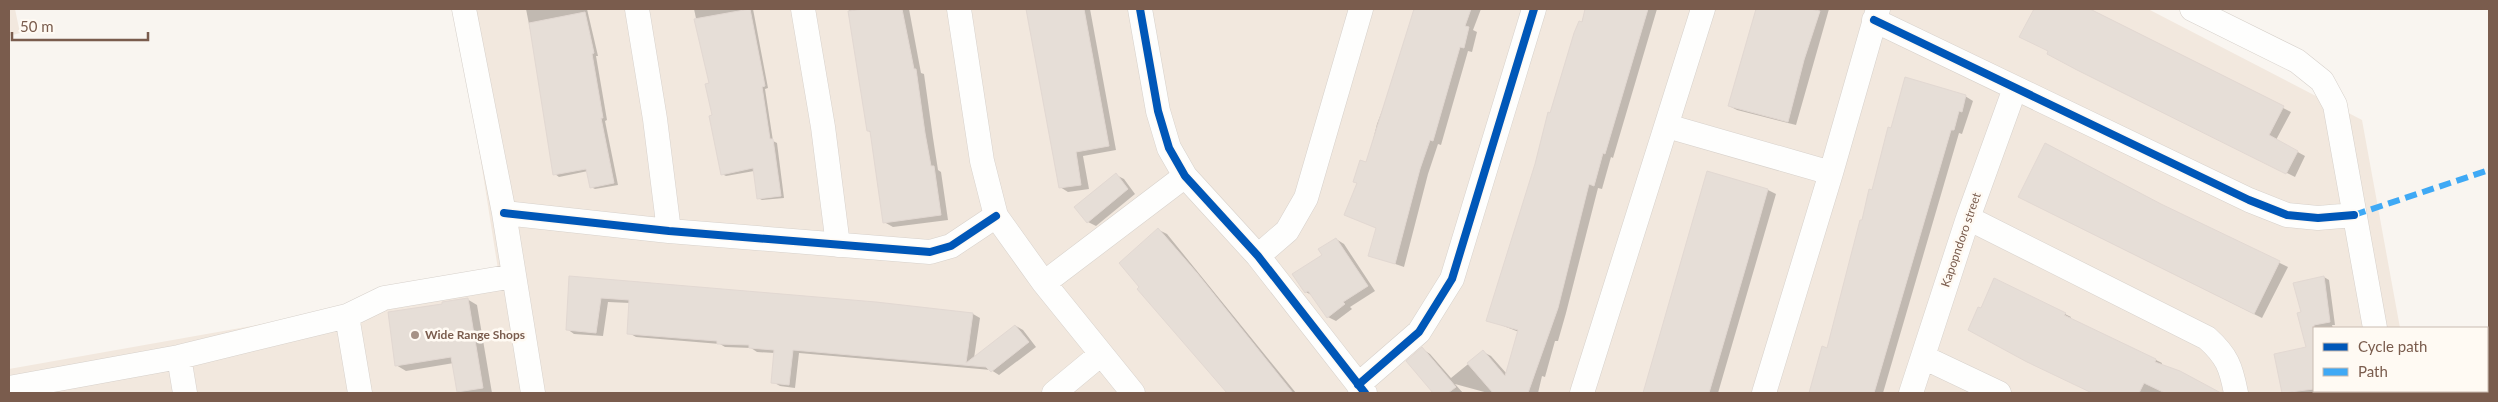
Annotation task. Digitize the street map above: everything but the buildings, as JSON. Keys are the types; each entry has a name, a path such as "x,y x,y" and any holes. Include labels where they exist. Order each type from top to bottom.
{"street":[{"path":"464,9 504,213 533,393 541,393"},
{"path":"637,9 655,119 669,231"},
{"path":"803,9 823,127 838,245"},
{"path":"958,9 982,161 996,216 1044,283 1133,393"},
{"path":"1141,9 1158,111 1170,148 1185,176 1258,256 1362,389 1419,332 1452,279 1534,9"},
{"path":"1258,256 1287,231 1306,198 1361,9"},
{"path":"1582,393 1703,9"},
{"path":"2192,9 2297,61 2322,81 2335,105 2375,327"},
{"path":"1764,393 1831,173 1876,14 2015,88 2249,200 2287,215 2318,218 2354,215"},
{"name":"Kapopndoro street","path":"1912,393 1968,218 2015,88"},
{"path":"1666,126 1831,173"},
{"path":"1044,283 1185,176"},
{"path":"504,213 669,231 930,252 951,246 996,216"},
{"path":"1968,218 2207,338 2224,353 2232,372 2236,393"},
{"path":"10,390 180,357 347,316 384,298 514,276"},
{"path":"347,316 360,393"},
{"path":"1054,393 1101,354"},
{"path":"1923,356 1999,393"},
{"path":"180,357 185,393"}],"shaded area":[{"path":"9,9 15,9 20,33 9,36"},
{"path":"457,9 2148,9 2362,120 2400,327 2313,327 2313,392 2412,393 9,393 9,369 500,282"}],"marked path":[{"path":"2354,215 2489,170"}],"cycle path":[{"path":"1140,9 1158,111 1169,148 1185,176 1258,256 1365,393"},
{"path":"1358,385 1419,332 1452,279 1534,9"},
{"path":"1874,20 2249,200 2287,215 2318,218 2354,215"},
{"path":"504,213 669,231 930,252 951,246 996,216"}],"place":[{"name":"Wide Range Shops","path":"415,335"}]}
